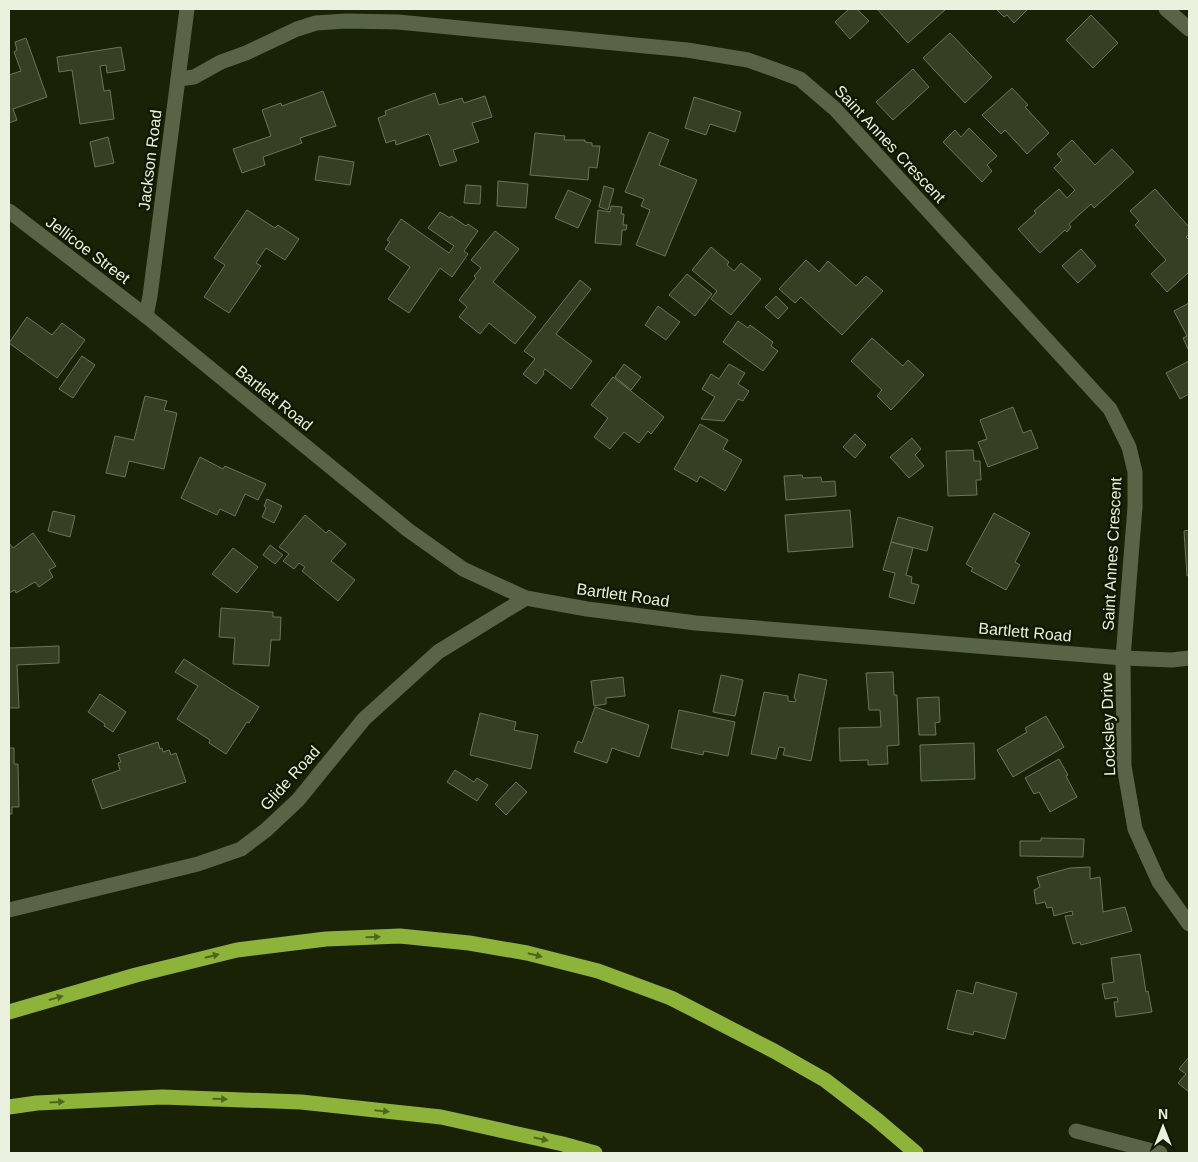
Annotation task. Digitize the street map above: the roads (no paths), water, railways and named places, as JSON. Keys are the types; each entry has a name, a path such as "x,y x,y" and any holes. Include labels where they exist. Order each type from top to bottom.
{"highway":[{"path":"9,1012 136,975 237,950 326,939 400,936 469,943 527,953 598,971 670,998 774,1050 825,1080 916,1153"},
{"path":"9,1107 162,1097 301,1102 440,1117 563,1144 595,1153"}],"street":[{"name":"Jackson Road","path":"146,316 187,9"},
{"path":"1166,9 1189,29"},
{"name":"Saint Annes Crescent","path":"178,79 194,77 297,28 316,23 346,21 398,22 687,50 748,60 800,80 835,108 1110,409 1129,447 1135,472 1135,507 1124,658"},
{"name":"Jellicoe Street","path":"9,211 146,316"},
{"name":"Bartlett Road","path":"146,316 408,530 463,569 526,598 587,609 696,623 1124,658 1172,660 1189,658"},
{"name":"Glide Road","path":"9,910 198,864 241,849 266,830 298,800 364,719 438,652 526,598"},
{"name":"Locksley Drive","path":"1124,658 1124,766 1135,828 1159,882 1189,924"},
{"path":"1076,1131 1160,1153"}]}
